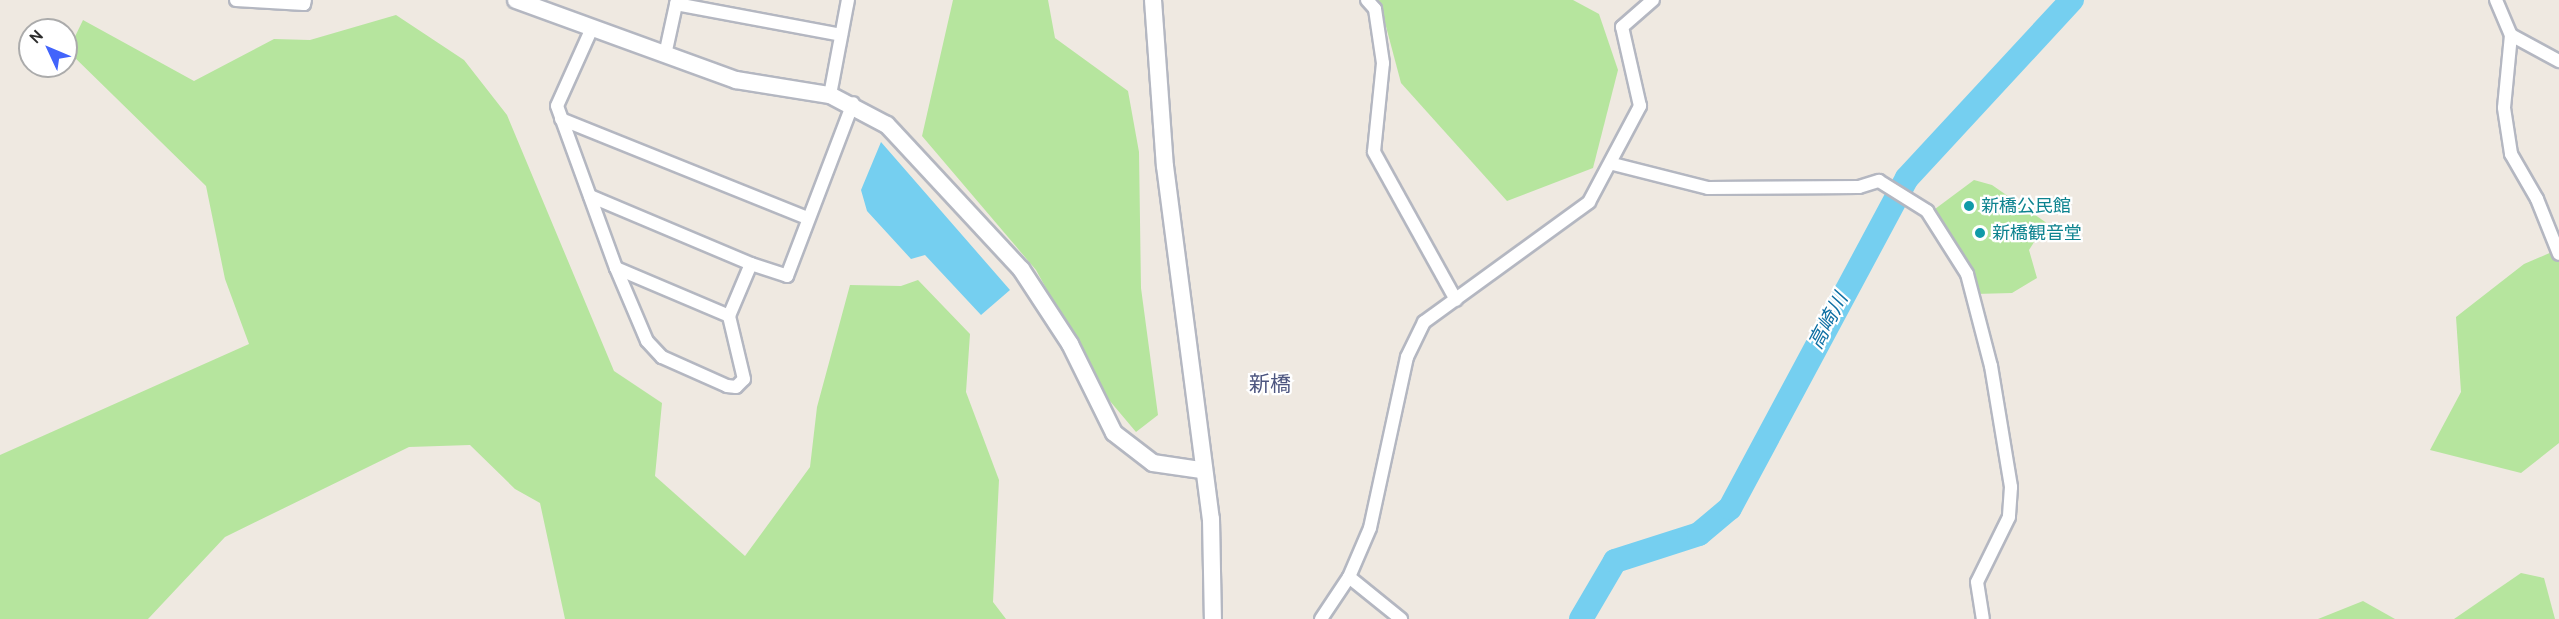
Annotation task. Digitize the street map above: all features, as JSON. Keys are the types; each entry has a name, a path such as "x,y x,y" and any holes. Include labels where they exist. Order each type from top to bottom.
{"street":[{"path":"236,0 304,4 305,0"},
{"path":"516,0 736,80 830,95 853,103 910,148 1022,269 1125,444 1167,469 1202,470"},
{"path":"830,95 848,0"},
{"path":"1153,0 1165,166 1202,470 1216,565 1214,619"},
{"path":"1367,0 1375,9 1383,63 1374,152 1456,300"},
{"path":"1321,619 1349,577 1379,493 1407,357 1424,322 1578,215 1613,164 1640,106 1622,27 1653,0"},
{"path":"2496,0 2511,35 2504,108 2511,154 2538,199 2559,254"},
{"path":"665,55 677,2 841,35"},
{"path":"592,28 557,106 616,268 647,341 662,357 736,387 745,371 729,316 752,264"},
{"path":"2511,35 2559,61"},
{"path":"590,196 752,264 787,276 807,218 853,103"},
{"path":"561,119 807,218"},
{"path":"1613,164 1708,188 1859,187 1879,181 1927,211 1967,274 1990,366 2011,487 2009,518 1977,582 1983,619"},
{"path":"616,268 729,316"},
{"path":"1349,577 1401,619"}],"green space":[{"path":"953,0 1048,0 1055,38 1128,91 1139,152 1141,288 1158,415 1136,432 1104,394 1036,270 922,136"},
{"path":"1379,0 1573,0 1599,14 1618,70 1593,168 1507,201 1401,83"},
{"path":"396,15 464,60 507,115 614,371 662,403 655,476 745,556 810,467 817,407 850,285 901,286 918,280 970,334 966,392 999,480 993,602 1006,619 565,619 540,503 515,489 470,445 409,447 225,537 148,619 0,619 0,455 249,344 225,279 206,186 78,61 78,30 83,20 194,81 274,39 310,40"},
{"path":"1974,180 1992,185 2061,233 2050,239 2038,236 2029,250 2037,278 2012,293 1975,294 1931,212"},
{"path":"2559,249 2559,443 2521,473 2430,450 2461,392 2456,317 2524,264"},
{"path":"2521,573 2544,578 2555,619 2454,619"},
{"path":"2363,601 2395,619 2318,619"}],"water":[{"path":"881,142 1010,290 981,315 925,255 911,259 867,211 861,190"}],"waterway":[{"name":"高崎川","path":"1581,619 1615,561 1699,534 1730,508 1907,178 2072,0"}],"place":[{"name":"新橋公民館","path":"1969,206"},
{"name":"新橋観音堂","path":"1980,233"}],"district":[{"name":"新橋","path":"1270,384"}]}
